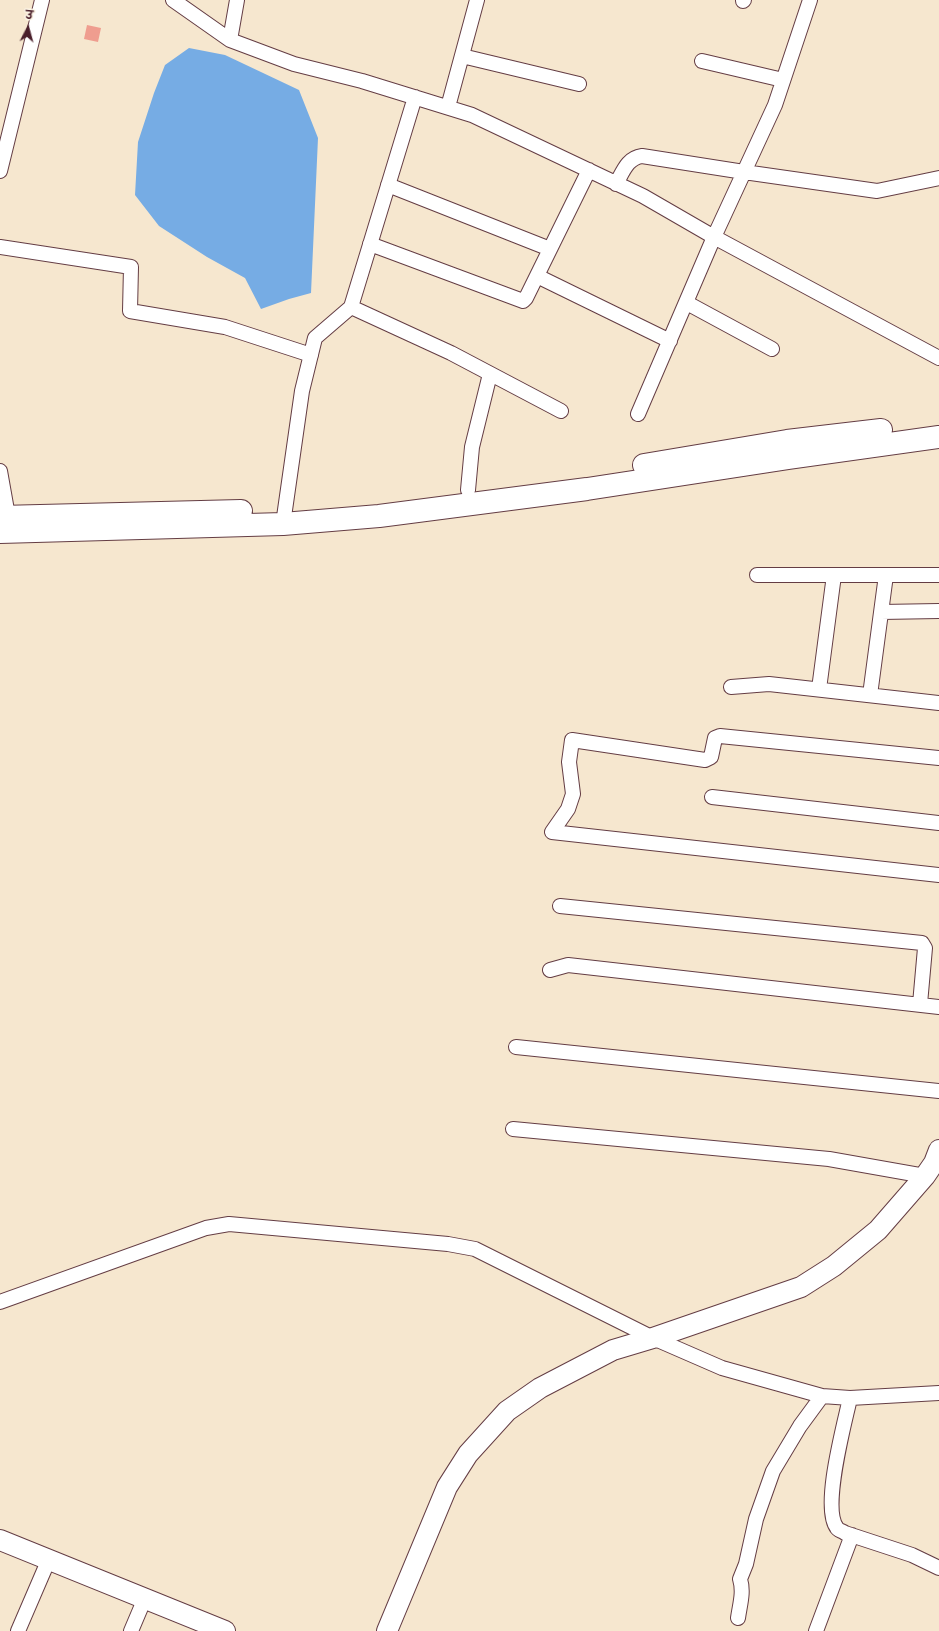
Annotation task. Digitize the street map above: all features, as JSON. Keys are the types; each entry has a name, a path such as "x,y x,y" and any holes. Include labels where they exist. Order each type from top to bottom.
{"main road":[{"path":"284,517 368,503 588,475 787,441 939,424"},
{"path":"3,522 379,516 587,489 939,437"}],"street":[{"path":"0,171 42,0"},
{"path":"173,0 230,40 294,64 362,81 472,115 643,196 714,237 939,358"},
{"path":"230,40 237,0"},
{"path":"448,107 477,0"},
{"path":"638,414 687,303 714,237 775,105 810,0"},
{"path":"462,56 578,84"},
{"path":"702,61 783,80"},
{"path":"284,517 302,391 315,338 351,307 415,97"},
{"path":"616,184 631,160 642,156 877,191 939,178"},
{"path":"370,244 523,301 526,298 589,170"},
{"path":"388,185 550,249"},
{"path":"0,247 131,267 130,311 225,327 311,355"},
{"path":"537,276 670,342"},
{"path":"687,303 772,349"},
{"path":"351,307 451,353 561,411"},
{"path":"468,490 472,447 490,374"},
{"path":"0,471 3,522"},
{"path":"757,574 938,575"},
{"path":"819,689 834,575"},
{"path":"870,695 886,575"},
{"path":"881,612 939,611"},
{"path":"732,688 769,684 939,703"},
{"path":"939,758 720,736 715,738 711,757 706,760 572,740 569,762 573,794 568,809 552,832 939,875"},
{"path":"712,797 939,823"},
{"path":"560,906 922,943 925,948 920,1004"},
{"path":"550,970 568,965 939,1007"},
{"path":"516,1047 939,1091"},
{"path":"513,1128 829,1159 924,1176"},
{"path":"388,1631 447,1487 468,1454 507,1412 540,1388 613,1350 653,1338 801,1287 834,1266 878,1230 924,1176 934,1162 939,1150"},
{"path":"0,1302 206,1228 229,1224 448,1244 466,1247 485,1255 653,1338 722,1368 822,1396 850,1398 939,1393"},
{"path":"738,1618 742,1591 740,1579 746,1564 754,1526 766,1488 777,1463 822,1396"},
{"path":"850,1398 836,1462 832,1507 833,1518 837,1528 852,1535 912,1555 939,1568"},
{"path":"816,1631 852,1535"},
{"path":"0,1540 225,1631"},
{"path":"18,1631 49,1559"},
{"path":"131,1631 145,1598"}],"water":[{"path":"189,48 225,55 299,90 318,138 311,293 261,309 245,278 207,257 159,226 135,195 138,142 154,93 165,65"}],"building":[{"path":"87,25 101,28 98,42 84,39"}]}
